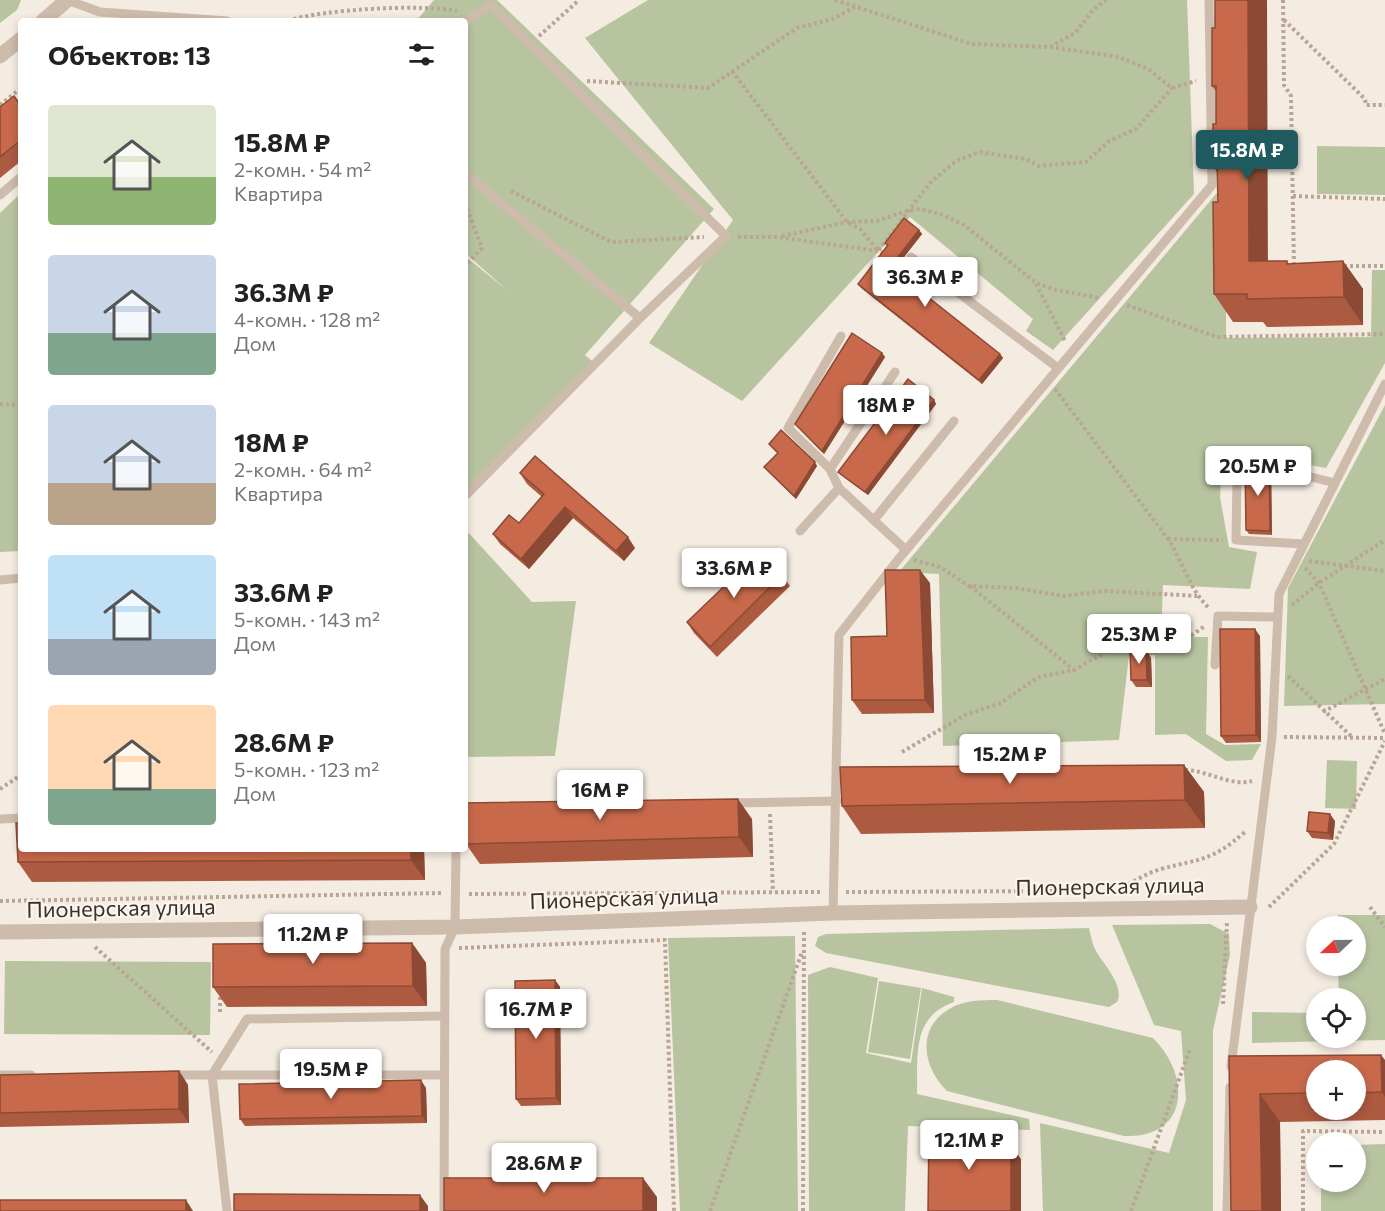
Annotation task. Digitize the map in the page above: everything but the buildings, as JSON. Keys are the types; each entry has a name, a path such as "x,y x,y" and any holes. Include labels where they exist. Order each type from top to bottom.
{"street":[{"path":"46,18 67,0"},
{"path":"0,56 18,41"},
{"name":"Пионерская улица","path":"0,932 455,927 833,913 1250,908"}],"lane":[{"path":"67,0 100,12 194,18"},
{"path":"833,913 839,635 904,553 1212,185 1209,0"},
{"path":"468,20 490,5 726,236 640,318 468,493"},
{"path":"226,18 229,9"},
{"path":"468,175 640,318"},
{"path":"0,195 18,180"},
{"path":"911,257 1058,368"},
{"path":"841,336 788,428 830,469 839,488 874,520 904,553"},
{"path":"830,469 895,372"},
{"path":"1227,1211 1231,1055 1272,737 1279,594 1385,384"},
{"path":"874,520 954,421"},
{"path":"1303,475 1335,483"},
{"path":"1238,478 1236,540 1304,544"},
{"path":"800,531 839,488"},
{"path":"0,580 18,578"},
{"path":"1215,665 1218,616 1277,617"},
{"path":"717,803 837,801"},
{"path":"0,819 18,818"},
{"path":"444,1211 445,949 455,927 456,852"},
{"path":"227,1211 213,1075 247,1019 444,1016"},
{"path":"0,1075 47,1075"},
{"path":"153,1075 444,1075"}],"path":[{"path":"530,45 579,0"},
{"path":"835,0 857,5 972,44 1050,47 1119,57 1148,69 1172,88"},
{"path":"1050,47 1075,33 1093,10 1106,0"},
{"path":"1283,0 1284,86 1291,96 1294,267 1305,267"},
{"path":"565,79 708,88 797,28 833,18 857,5"},
{"path":"310,18 370,10 435,7 463,18"},
{"path":"1284,20 1365,99 1366,105 1385,105"},
{"path":"732,71 847,222 860,229 878,251"},
{"path":"878,251 930,183 956,161 980,152 1026,159 1038,166 1086,162 1109,141 1136,129 1172,88 1211,76"},
{"path":"0,105 18,91"},
{"path":"507,189 611,242 726,236 777,237 878,251 886,255"},
{"path":"1293,196 1385,199"},
{"path":"777,237 847,222 877,221 921,208 964,225 1036,283 1056,290 1115,301 1218,337 1385,334"},
{"path":"468,211 482,248 468,263"},
{"path":"1339,266 1385,266"},
{"path":"1036,283 1065,340 1066,359"},
{"path":"902,752 965,715 1001,703 1038,677 1074,670 1120,644 1153,635 1192,635 1218,616 1197,596 1179,556 1168,539 1060,393"},
{"path":"0,404 18,405"},
{"path":"1168,539 1236,540"},
{"path":"1277,617 1319,583 1385,540"},
{"path":"904,553 940,567 969,586 1074,670"},
{"path":"1296,559 1385,571"},
{"path":"1269,907 1334,844 1385,738 1319,583 1296,559"},
{"path":"969,586 1016,588 1063,596 1106,591 1197,596"},
{"path":"1275,662 1323,712 1352,738"},
{"path":"1323,712 1385,679"},
{"path":"1272,737 1385,738"},
{"path":"1179,770 1199,770 1216,779 1252,782"},
{"path":"0,789 18,777"},
{"path":"770,807 772,892"},
{"path":"1118,890 1158,870 1201,861 1223,851 1245,832"},
{"path":"0,901 457,892 483,894 1071,890"},
{"path":"1107,890 1130,890"},
{"path":"1370,906 1385,927"},
{"path":"1222,1012 1228,907"},
{"path":"803,1211 804,930"},
{"path":"445,949 665,940 674,1211"},
{"path":"94,946 221,1060"},
{"path":"710,1211 804,948"},
{"path":"220,990 220,1012"},
{"path":"1131,1211 1190,1049"},
{"path":"1303,1211 1304,1131 1385,1132"}],"green space":[{"path":"0,0 21,0 17,10 0,23"},
{"path":"434,0 497,0 714,209 585,355 592,361 468,489 468,258 508,291 468,256 468,18 419,18"},
{"path":"648,0 1187,0 1194,194 1053,350 1026,331 1033,319 910,217 742,401 649,343 733,220 585,38"},
{"path":"1317,146 1385,147 1385,195 1317,194"},
{"path":"1226,182 1226,338 1371,337 1372,270 1385,270 1385,363 1326,468 1278,459 1222,458 1220,497 1229,547 1257,552 1250,589 1163,585 1161,637 1208,637 1206,734 1225,745 1261,744 1252,760 1226,761 1186,734 1155,735 1155,655 1129,656 1119,740 943,746 939,574 899,572"},
{"path":"18,196 18,551 0,552 0,213"},
{"path":"1385,405 1385,704 1284,706 1288,588"},
{"path":"468,532 532,602 576,601 555,756 468,757"},
{"path":"1327,760 1357,761 1356,809 1325,808"},
{"path":"1385,915 1385,1040 1366,1040 1366,988 1339,988 1338,976 1366,976 1366,916 1338,916"},
{"path":"1210,924 1229,934 1230,955 1213,1030 1213,1211 1043,1211 1040,1123 1169,1153 1186,1100 1181,1031 1154,1025 1112,925"},
{"path":"1089,928 1095,948 1118,989 1117,1002 1109,1007 826,953 815,946 818,937 826,934"},
{"path":"795,936 798,1211 680,1211 668,938"},
{"path":"5,961 211,962 210,1035 4,1034"},
{"path":"830,967 878,978 866,1053 911,1063 922,988 954,997 954,1002 930,1017 924,1028 918,1052 917,1094 1029,1119 1030,1130 908,1126 905,1211 809,1211 808,975"},
{"path":"879,981 921,988 910,1059 868,1052"},
{"path":"997,1000 1153,1038 1174,1069 1178,1086 1177,1102 1172,1116 1162,1127 1146,1134 1124,1136 947,1091 932,1071 928,1059 928,1036 932,1026 940,1016 956,1005 973,1001"},
{"path":"1252,1012 1306,1013 1306,1042 1252,1043"},
{"path":"1385,1144 1385,1211 1321,1211 1321,1192 1366,1192 1366,1145"}]}
